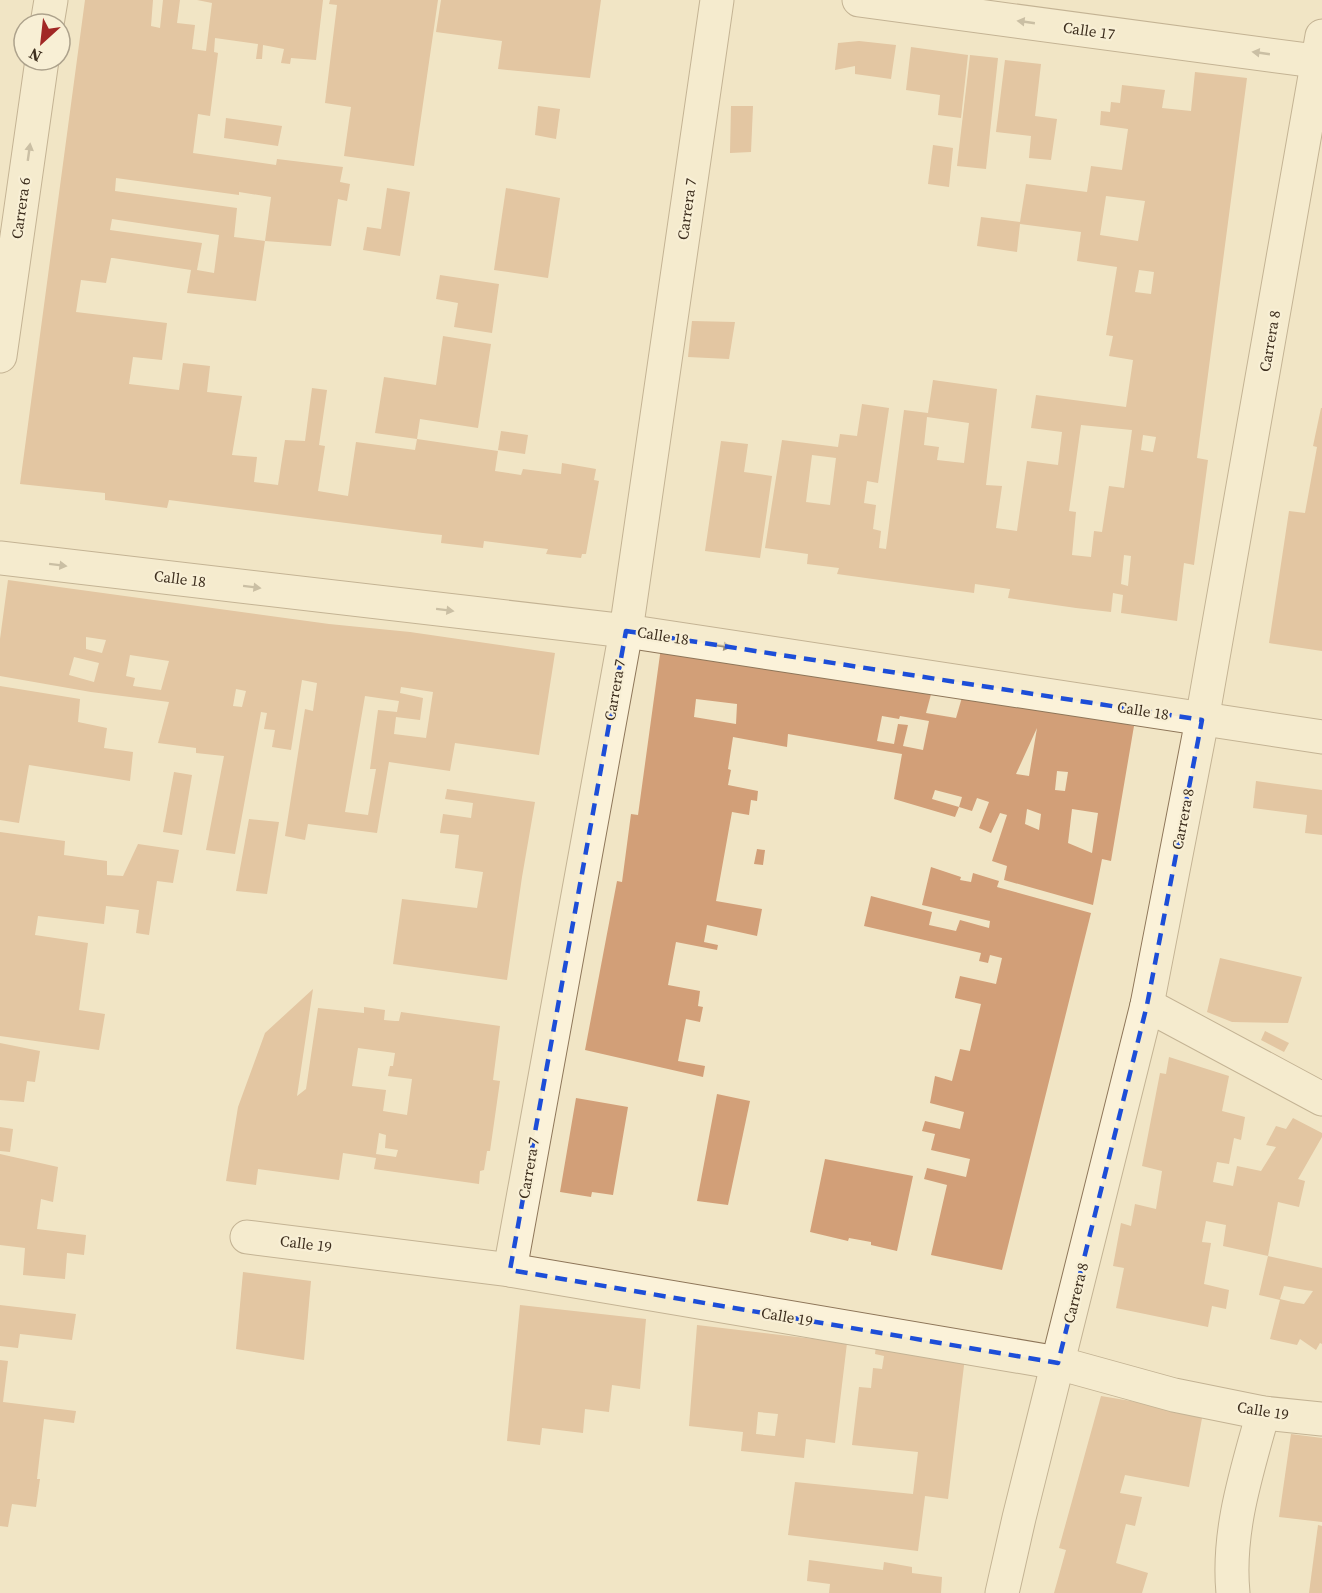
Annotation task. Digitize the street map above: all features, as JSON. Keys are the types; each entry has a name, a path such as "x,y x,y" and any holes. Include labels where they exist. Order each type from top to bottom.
{"street":[{"name":"Carrera 7","path":"510,1270 626,631 717,0"},
{"name":"Calle 17","path":"859,0 1321,55"},
{"name":"Carrera 8","path":"1002,1593 1147,1005 1203,720 1321,55"},
{"name":"Carrera 6","path":"0,356 40,72"},
{"name":"Calle 18","path":"0,558 626,631 1322,737"},
{"path":"1147,1005 1322,1099"},
{"name":"Calle 19","path":"247,1237 510,1270 1058,1363 1174,1395 1263,1413 1322,1419"},
{"path":"1233,1593 1231,1568 1240,1496 1263,1413"}],"highlighted area":[{"path":"626,631 1202,720 1147,1005 1058,1363 510,1270"}],"building":[{"path":"85,0 153,0 151,26 160,28 163,0 180,0 177,23 195,25 192,49 206,51 212,3 197,0 323,0 316,60 291,58 290,64 281,63 284,49 263,45 262,59 256,59 258,44 215,38 214,52 218,53 210,116 198,114 193,153 276,165 277,159 343,167 340,182 350,184 347,201 338,199 331,246 265,241 256,301 187,293 191,270 113,258 111,258 106,283 81,280 76,312 167,323 162,360 133,357 129,384 179,390 183,363 210,366 207,392 242,396 232,455 257,457 254,482 278,485 285,440 305,441 312,388 327,390 319,445 325,446 318,491 348,496 356,442 415,450 417,439 498,451 495,471 521,475 523,469 561,474 562,463 596,469 594,480 599,481 586,554 582,554 581,558 546,554 548,549 484,541 483,548 441,543 442,535 169,500 167,508 105,500 105,493 20,484","holes":["116,178 239,195 239,192 271,197 265,241 234,237 237,208 115,191","112,219 219,235 214,273 197,270 202,243 110,230"]},
{"path":"330,0 438,0 414,166 344,156 351,107 325,103 337,5 329,4"},
{"path":"441,0 601,0 590,78 498,69 502,41 436,32"},
{"path":"859,41 896,45 891,79 855,74 855,66 835,70 838,43"},
{"path":"911,47 968,55 961,118 938,115 940,95 906,90"},
{"path":"970,55 998,58 986,169 957,166"},
{"path":"1005,60 1041,64 1035,116 1057,119 1051,160 1029,158 1031,136 996,132"},
{"path":"1195,72 1247,78 1197,458 1208,460 1194,565 1184,563 1177,621 1121,613 1123,595 1113,593 1111,612 1076,608 1008,598 1010,589 975,584 974,593 837,574 839,568 807,564 808,554 765,548 782,440 838,447 840,434 857,436 862,404 889,408 878,483 867,481 864,503 876,505 873,529 881,531 879,548 886,549 904,410 928,413 933,380 997,389 986,485 1002,486 996,528 1017,531 1027,461 1058,465 1062,432 1031,428 1036,395 1126,407 1133,360 1109,356 1113,336 1106,335 1117,267 1077,261 1081,232 1020,224 1017,252 977,246 981,217 1020,222 1026,184 1087,192 1091,166 1122,170 1128,129 1100,125 1101,111 1110,112 1111,102 1120,103 1122,85 1165,90 1162,108 1191,111","holes":["1106,196 1145,201 1138,241 1100,235","1139,270 1154,272 1151,294 1135,292","927,417 969,423 964,463 937,460 939,447 924,445","1081,425 1132,430 1124,488 1109,486 1102,532 1094,531 1091,557 1072,555 1076,512 1069,511","1143,435 1156,437 1153,452 1141,450","812,455 836,458 830,505 806,502","1124,555 1131,556 1128,586 1121,584"]},
{"path":"538,106 560,109 556,139 535,135"},
{"path":"731,106 753,106 751,152 730,153"},
{"path":"226,118 282,126 278,146 224,138"},
{"path":"933,145 953,148 949,187 928,184"},
{"path":"387,188 410,192 400,256 363,250 367,227 381,229"},
{"path":"506,188 560,198 548,278 494,270"},
{"path":"440,275 499,284 492,333 454,327 458,303 436,299"},
{"path":"692,321 735,322 729,359 688,357"},
{"path":"443,336 491,344 478,428 420,419 417,439 375,433 384,377 436,385"},
{"path":"1321,408 1322,651 1269,643 1289,511 1305,513 1317,447 1313,446"},
{"path":"501,431 528,435 525,454 498,450"},
{"path":"721,441 748,444 744,472 772,476 760,558 705,551"},
{"path":"8,580 555,653 539,755 455,743 450,771 389,762 377,833 308,824 305,840 285,836 305,709 313,711 317,683 302,680 291,750 272,747 275,730 264,729 267,713 261,712 235,854 206,850 224,756 196,753 196,748 158,743 169,702 91,692 0,676 0,639","holes":["86,637 106,640 102,653 86,649","130,655 169,661 161,690 133,686 135,678 126,676","74,657 99,663 94,682 69,675","401,687 433,692 426,738 394,734 396,717 420,720 423,698 400,693","236,689 246,691 242,707 233,706","365,696 399,701 397,712 378,710 370,769 376,769 368,815 345,812"]},
{"path":"662,640 934,683 926,713 956,718 965,687 1134,726 1111,861 1102,859 1093,905 1004,880 1007,866 992,861 1007,815 1000,813 991,833 979,828 989,802 977,798 972,811 959,807 955,817 894,799 902,754 788,734 787,747 733,737 728,785 758,791 757,801 751,800 749,815 732,812 716,901 762,909 757,936 707,925 704,942 718,945 717,950 676,942 668,985 700,991 698,1006 703,1007 700,1022 686,1019 678,1061 705,1066 703,1077 585,1050 617,881 622,882 631,814 638,815","holes":["696,699 737,704 736,724 694,717","882,716 899,719 900,716 929,721 923,750 903,746 908,725 898,724 894,744 877,741","1037,728 1029,776 1016,774","1057,771 1068,772 1065,791 1055,790","935,790 962,797 959,807 932,799","1027,809 1041,814 1039,830 1025,824","1072,809 1098,813 1092,853 1068,843"]},
{"path":"0,686 80,699 78,722 107,728 104,748 133,752 130,781 29,765 19,823 0,820"},
{"path":"174,772 192,775 182,835 163,832"},
{"path":"1256,781 1322,790 1322,835 1305,833 1307,815 1253,808"},
{"path":"447,789 535,802 507,980 393,964 402,899 477,908 483,872 455,868 459,835 440,833 443,814 471,818 473,803 445,799"},
{"path":"249,819 279,822 267,894 236,891"},
{"path":"0,832 65,841 64,855 107,861 107,875 123,876 138,844 179,850 173,883 157,881 149,935 136,933 139,910 106,906 104,924 38,916 35,935 88,943 79,1010 105,1014 99,1050 0,1036"},
{"path":"757,849 765,850 763,865 754,864"},
{"path":"931,867 961,877 960,880 971,882 973,873 999,881 997,887 1091,913 1002,1270 931,1255 947,1185 924,1179 927,1168 966,1177 970,1159 931,1150 935,1134 922,1131 925,1121 960,1129 964,1112 930,1103 935,1076 952,1081 960,1049 970,1051 981,1004 955,998 960,976 996,984 1002,958 990,955 988,963 979,961 981,953 864,926 871,896 932,912 929,925 956,931 960,920 989,928 990,921 922,905"},
{"path":"1220,958 1302,977 1288,1023 1232,1022 1207,1012"},
{"path":"313,989 297,1096 306,1089 318,1008 364,1013 364,1007 385,1010 384,1020 399,1021 401,1012 500,1026 493,1080 500,1081 490,1151 487,1151 484,1170 480,1171 479,1184 374,1169 376,1158 343,1153 339,1180 258,1169 256,1185 226,1181 238,1107 265,1033","holes":["358,1048 395,1053 393,1066 390,1066 388,1076 412,1079 407,1115 383,1111 386,1090 352,1086","379,1133 386,1135 385,1148 398,1150 396,1157 376,1154"]},
{"path":"1265,1031 1289,1043 1284,1052 1261,1040"},
{"path":"0,1043 40,1051 35,1082 27,1081 24,1102 0,1100"},
{"path":"1169,1057 1229,1076 1222,1111 1245,1117 1241,1140 1234,1138 1229,1164 1217,1162 1213,1182 1233,1186 1237,1166 1261,1171 1276,1147 1266,1145 1276,1126 1286,1129 1293,1118 1322,1133 1322,1137 1298,1179 1305,1181 1299,1207 1278,1202 1268,1256 1223,1246 1226,1225 1206,1221 1202,1242 1211,1243 1204,1284 1229,1290 1226,1309 1212,1306 1208,1327 1116,1308 1124,1268 1113,1266 1121,1223 1131,1226 1135,1204 1156,1209 1162,1171 1142,1166 1160,1073 1166,1074"},
{"path":"717,1094 750,1101 728,1205 697,1201"},
{"path":"576,1098 628,1107 613,1195 592,1192 591,1197 560,1192"},
{"path":"0,1127 13,1129 10,1152 0,1151"},
{"path":"0,1154 58,1167 53,1202 41,1199 37,1229 86,1235 84,1255 67,1253 65,1279 23,1275 25,1248 0,1245"},
{"path":"825,1159 913,1176 897,1251 871,1245 871,1242 849,1238 848,1241 810,1232"},
{"path":"1268,1256 1322,1268 1322,1344 1320,1343 1316,1350 1300,1339 1297,1345 1270,1339 1280,1300 1259,1295","holes":["1284,1286 1313,1291 1304,1304 1292,1302 1280,1299"]},
{"path":"243,1272 311,1281 304,1360 236,1349"},
{"path":"0,1305 76,1314 72,1340 20,1334 18,1348 0,1346"},
{"path":"520,1305 646,1319 640,1389 612,1385 609,1412 585,1409 583,1433 542,1428 540,1445 507,1441"},
{"path":"697,1325 847,1343 835,1443 806,1439 804,1458 741,1451 743,1432 689,1426","holes":["758,1412 778,1414 775,1436 756,1434"]},
{"path":"876,1346 965,1357 948,1499 925,1496 918,1551 788,1535 795,1482 913,1494 918,1452 852,1445 859,1387 871,1388 873,1368 882,1369 884,1356 875,1354"},
{"path":"0,1360 8,1361 3,1402 76,1411 74,1423 44,1419 36,1507 12,1504 8,1527 0,1526"},
{"path":"1101,1396 1203,1413 1189,1487 1125,1475 1120,1493 1142,1497 1135,1526 1126,1524 1116,1563 1148,1573 1142,1593 1054,1593 1066,1550 1059,1548"},
{"path":"1291,1434 1322,1438 1322,1522 1279,1517"},
{"path":"1318,1525 1322,1526 1322,1593 1309,1593"},
{"path":"809,1560 883,1570 884,1562 912,1567 912,1573 942,1577 941,1593 829,1593 830,1584 807,1581"}]}
